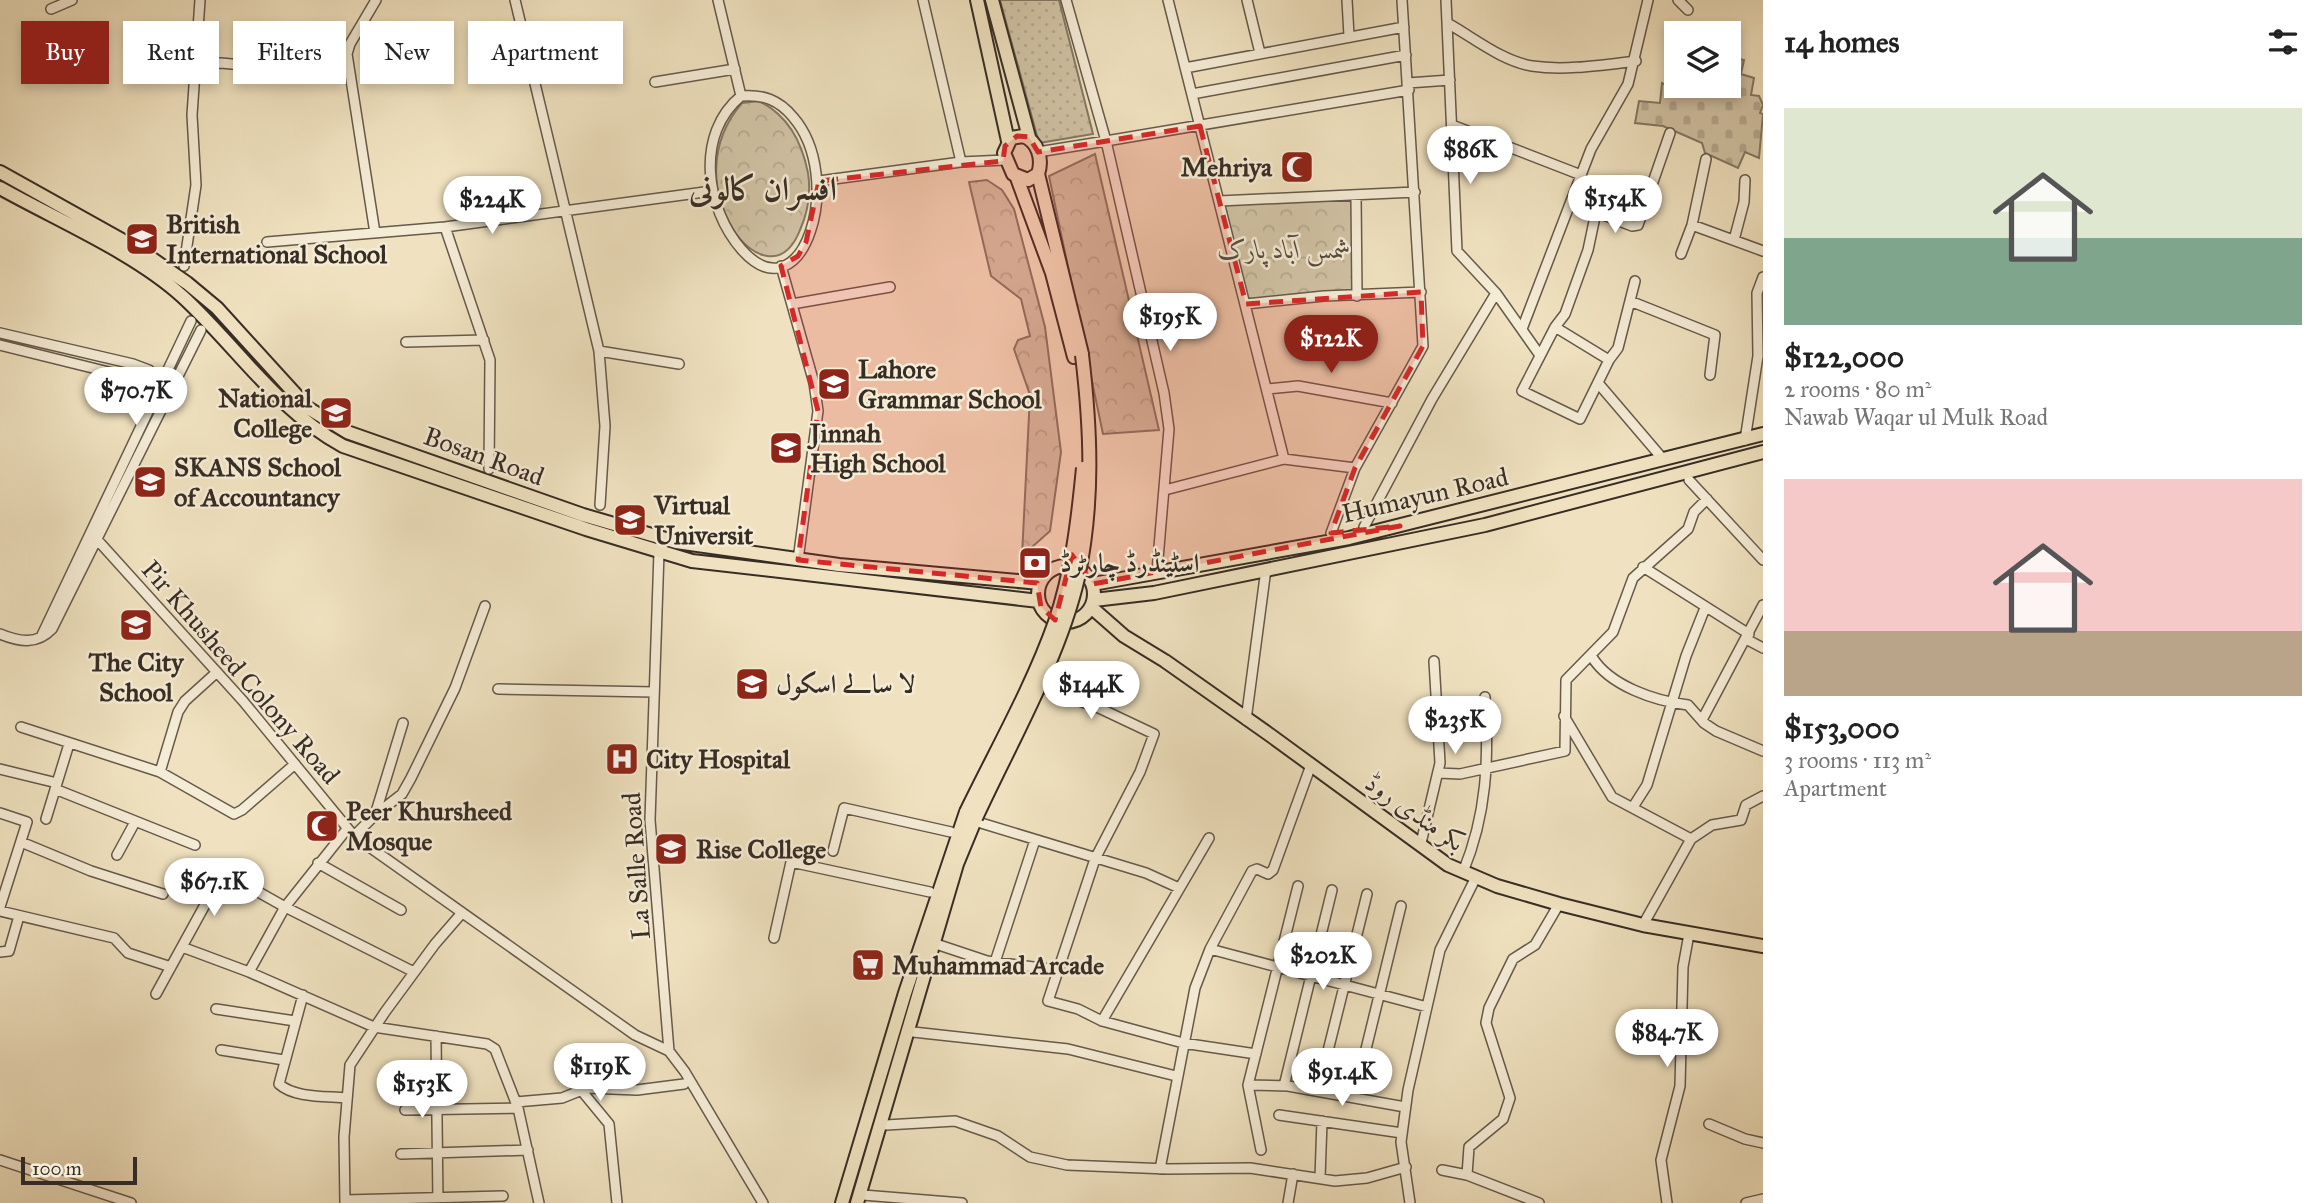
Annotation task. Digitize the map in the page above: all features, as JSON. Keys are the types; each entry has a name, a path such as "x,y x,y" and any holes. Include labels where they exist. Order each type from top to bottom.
{"main road":[{"path":"842,1203 946,865 966,812 1028,684 1055,620 1074,536 1083,462 1078,356 1052,273 1017,178 1005,160 1008,141 977,0"},
{"path":"860,1199 957,864 1065,623 1078,579 1091,462 1091,425 1038,174 1038,152 1029,137 992,0"},
{"path":"988,55 1005,52"},
{"path":"1008,141 1017,136 1029,137"},
{"name":"Bosan Road","path":"0,172 138,249 187,282 217,308 308,408 332,425 583,515 676,542 798,560 1040,583"},
{"path":"1017,178 1028,180 1038,174"},
{"name":"Bosan Road","path":"0,188 161,279 208,321 289,410 321,434 374,457 692,561 1039,601"},
{"name":"Humayun Road","path":"1093,584 1400,526 1763,434"},
{"name":"Humayun Road","path":"1092,603 1154,593 1485,525 1763,452"},
{"path":"1157,571 1331,533 1364,527 1400,526"},
{"path":"1070,565 1086,572 1093,584 1092,603 1081,618 1066,622 1051,618 1039,601 1040,583 1053,568 1070,565"},
{"name":"بکر منڈی روڈ","path":"1092,603 1124,636 1165,661 1448,865 1470,875 1559,904 1643,925 1763,946"}],"street":[{"path":"51,9 72,0"},
{"path":"198,21 200,0"},
{"path":"375,233 347,49 376,0"},
{"path":"515,0 599,351 605,426 600,505"},
{"path":"718,0 741,96"},
{"path":"923,0 961,162"},
{"path":"1066,0 1106,141 1164,393 1169,429 1157,571"},
{"path":"1168,0 1284,459"},
{"path":"1247,0 1259,53"},
{"path":"1347,0 1349,36"},
{"path":"1331,533 1354,468 1423,346 1402,0"},
{"path":"1446,0 1457,251 1496,293 1539,354"},
{"path":"1522,329 1591,149 1628,84 1636,61 1648,0"},
{"path":"1678,0 1688,10"},
{"path":"1449,23 1496,52 1530,66 1591,66 1636,61"},
{"path":"1185,68 1404,27"},
{"path":"1192,94 1406,54"},
{"path":"655,82 735,69"},
{"path":"1038,152 1200,126 1450,80"},
{"path":"184,266 197,185 192,140 193,84"},
{"path":"741,96 768,97 791,114 811,147 819,181 817,206 806,242 798,256 781,266 756,262 742,250 727,230 712,191 712,143 727,112 741,96"},
{"path":"1452,125 1581,176"},
{"path":"1636,281 1618,348 1609,360 1580,419 1522,391 1539,354 1565,314 1588,250 1596,212 1632,226 1638,225 1670,134"},
{"path":"1681,254 1692,225 1706,159"},
{"path":"819,181 961,162 1005,160"},
{"path":"1734,240 1744,202 1745,180"},
{"path":"267,242 445,227 712,191"},
{"path":"1219,201 1415,192"},
{"path":"1356,195 1357,296"},
{"path":"1692,225 1763,251"},
{"path":"445,227 484,340 491,378 489,469"},
{"path":"781,266 814,383 818,411 798,560"},
{"path":"1745,440 1758,356 1757,293 1763,277"},
{"path":"792,304 890,287"},
{"path":"1246,304 1324,296 1421,292"},
{"path":"1364,527 1432,399 1496,293"},
{"path":"1630,301 1715,335 1710,375"},
{"path":"95,537 157,378 191,321"},
{"path":"1555,327 1609,360"},
{"path":"0,634 16,640 40,640 52,629 95,537 201,330"},
{"path":"0,334 139,366 149,370 157,378 173,384"},
{"path":"406,342 484,340"},
{"path":"0,345 141,380 157,378"},
{"path":"599,351 679,364"},
{"path":"1598,383 1662,458"},
{"path":"1267,389 1308,387 1392,403"},
{"path":"1164,490 1284,459 1354,468"},
{"path":"1689,480 1763,560"},
{"path":"1439,773 1460,774 1564,751 1566,680 1592,657 1614,632 1633,578 1688,529 1694,512 1707,499"},
{"name":"Pir Khusheed Colony Road","path":"95,537 217,672 350,832 461,914 635,1035 669,1051"},
{"name":"La Salle Road","path":"659,552 650,820 669,1051"},
{"path":"1643,567 1763,648"},
{"path":"1246,720 1266,569"},
{"path":"1702,720 1763,605"},
{"path":"249,972 285,907 318,863 350,832 402,794 455,688 485,606"},
{"path":"1633,807 1647,785 1671,703 1704,608"},
{"path":"1592,657 1609,677 1671,703 1688,705 1716,731 1763,751"},
{"path":"1421,843 1439,773 1439,707 1434,662"},
{"path":"160,772 178,712 217,672"},
{"path":"1044,688 1098,708 1154,734 1140,772 1095,859 1048,998 1049,1003 1078,1009 1102,1021 1183,1043 1256,1054"},
{"path":"498,689 654,692"},
{"path":"1410,1203 1402,1133 1405,1107 1444,937 1470,875 1483,813 1488,769 1485,697"},
{"path":"1563,715 1587,750 1612,797 1691,839"},
{"path":"374,815 403,723"},
{"path":"21,727 160,772 234,814 295,764"},
{"path":"46,819 68,744"},
{"path":"1160,1169 1195,988 1210,949 1252,871 1257,869 1268,874 1273,870 1311,765"},
{"path":"0,769 56,786 195,845"},
{"path":"1643,925 1691,839 1712,825 1741,820 1745,805 1763,796"},
{"path":"833,851 844,808 951,832"},
{"path":"0,813 27,821 0,909 114,938 128,953 171,967"},
{"path":"117,855 135,821"},
{"path":"981,823 1146,873 1179,888"},
{"path":"1102,1021 1209,838"},
{"path":"995,962 1035,840"},
{"path":"21,842 91,871 163,894"},
{"path":"774,937 791,862 930,891"},
{"path":"318,863 361,884 401,910"},
{"path":"156,994 223,872 285,907 414,972"},
{"path":"1261,1150 1248,1085 1298,886"},
{"path":"1284,1086 1332,890"},
{"path":"1318,1091 1367,894"},
{"path":"1468,1175 1469,1147 1503,1119 1510,1098 1486,1023 1489,1008 1513,959 1535,945 1559,904"},
{"path":"1354,1098 1401,906"},
{"path":"461,914 374,1027 351,1066 346,1098 345,1202 503,1196"},
{"path":"0,952 9,951 19,916"},
{"path":"1667,1203 1661,1160 1680,1086 1683,967 1689,934"},
{"path":"939,945 995,962 1058,970"},
{"path":"182,947 249,972 374,1027 487,1044 495,1049 517,1105 539,1203"},
{"path":"1210,949 1427,1007"},
{"path":"303,995 278,1080 282,1087 346,1098"},
{"path":"216,1009 295,1021"},
{"path":"913,1032 1068,1049 1176,1076"},
{"path":"436,1036 438,1200"},
{"path":"221,1050 284,1060"},
{"path":"669,1051 685,1072 763,1203"},
{"path":"405,1110 517,1105 547,1101 581,1090 636,1090 684,1084"},
{"path":"1248,1085 1284,1086 1405,1107"},
{"path":"581,1090 609,1124 617,1203"},
{"path":"1279,1115 1402,1133"},
{"path":"886,1125 955,1121 998,1136 1023,1154 1041,1161 1160,1169 1226,1167 1353,1180 1406,1167"},
{"path":"1320,1178 1322,1121"},
{"path":"1709,1125 1763,1143"},
{"path":"401,1154 528,1150"},
{"path":"0,1160 109,1199 131,1203"},
{"path":"1442,1170 1468,1175 1539,1203"},
{"path":"1288,1203 1293,1174"},
{"path":"860,1199 962,1203"},
{"path":"1746,1203 1763,1199"}],"highlighted area":[{"path":"1200,126 1246,304 1421,292 1423,346 1355,468 1331,533 1400,526 1093,584 1072,555 1055,620 1041,607 1037,583 798,560 818,411 781,266 798,256 806,242 819,181 1003,161 1005,146 1017,136 1029,137 1038,152"}],"green space":[{"path":"1000,0 1059,0 1093,134 1039,143"},
{"path":"1741,74 1754,78 1751,95 1759,96 1763,105 1760,113 1763,114 1759,158 1745,152 1738,168 1705,153 1702,143 1663,126 1635,123 1639,101 1660,103 1662,83 1664,98 1741,98"},
{"path":"759,101 786,122 798,140 809,180 808,202 800,230 785,251 767,256 749,247 732,228 720,201 716,169 723,136 742,103"},
{"path":"1095,154 1159,430 1103,434 1049,176"},
{"path":"987,180 1002,190 1014,209 1045,327 1061,452 1050,531 1022,556 1030,395 1014,349 1018,340 1030,336 1021,299 991,276 969,182"},
{"name":"شمس آباد پارک","path":"1353,197 1355,293 1247,302 1221,203"}],"place":[{"name":"Mehriya","path":"1297,167"},
{"name":"British International School","path":"142,239"},
{"name":"Lahore Grammar School","path":"834,384"},
{"name":"National College","path":"336,413"},
{"name":"Jinnah High School","path":"786,448"},
{"name":"SKANS School of Accountancy","path":"150,482"},
{"name":"Virtual Universit","path":"630,520"},
{"name":"اسٹینڈرڈ چارٹرڈ","path":"1035,563"},
{"name":"The City School","path":"136,625"},
{"name":"لا سالے اسکول","path":"752,684"},
{"name":"City Hospital","path":"622,759"},
{"name":"Peer Khursheed Mosque","path":"322,826"},
{"name":"Rise College","path":"671,849"},
{"name":"Muhammad Arcade","path":"868,965"}],"district":[{"name":"افسران کالونی","path":"763,188"}]}
